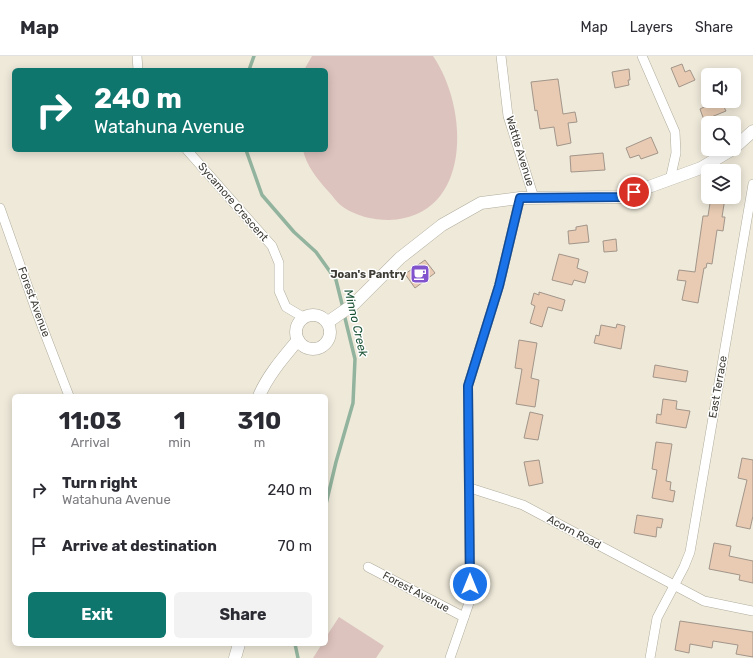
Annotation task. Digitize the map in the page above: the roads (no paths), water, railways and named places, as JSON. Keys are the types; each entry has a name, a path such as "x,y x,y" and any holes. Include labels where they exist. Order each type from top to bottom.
{"street":[{"path":"137,56 138,68"},
{"name":"Wattle Avenue","path":"501,56 508,116 534,198"},
{"path":"642,56 676,132 676,153 670,180"},
{"path":"741,142 753,131"},
{"name":"Sycamore Crescent","path":"189,152 272,246 279,263 279,291 286,307 303,317"},
{"path":"333,319 315,314 303,317 296,328 298,340 305,348 311,349 323,346 329,340 333,319 350,307 400,258 442,225 481,203 520,198 621,197 701,168 721,156"},
{"name":"East Terrace","path":"650,658 657,618 684,567 690,552 753,184"},
{"path":"450,658 470,600 468,386 499,286 520,198"},
{"name":"Forest Avenue","path":"0,208 37,313 68,394"},
{"path":"260,394 263,386 279,362 298,340"},
{"name":"Acorn Road","path":"470,488 523,505 704,601 753,611"},
{"name":"Forest Avenue","path":"368,567 464,617"},
{"path":"235,658 238,646"}],"waterway":[{"name":"Minno Creek","path":"250,68 254,56"},
{"name":"Minno Creek","path":"247,152 262,195 294,232 316,252 336,280 343,308"},
{"name":"Minno Creek","path":"328,496 353,403 355,359 344,314"},
{"name":"Minno Creek","path":"295,646 298,658"}],"place":[{"name":"Joan's Pantry","path":"420,274"}]}
